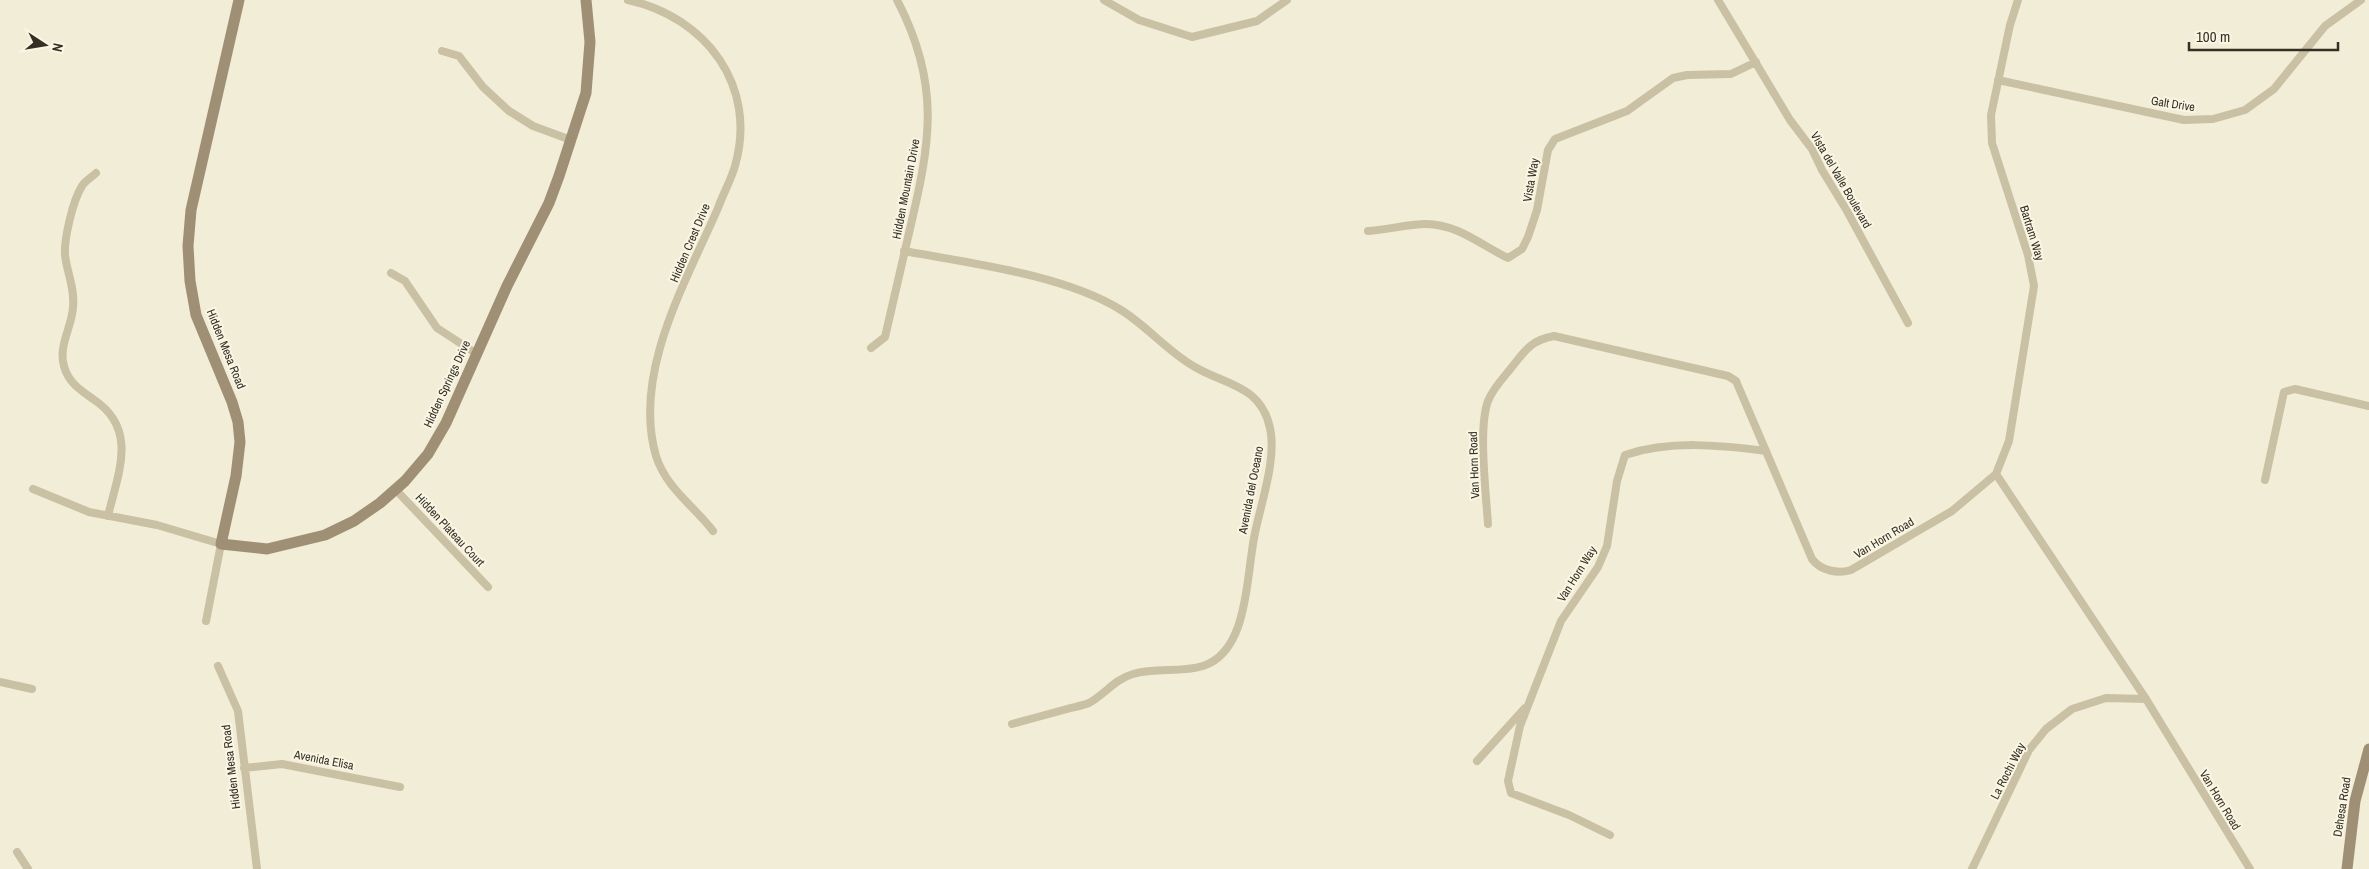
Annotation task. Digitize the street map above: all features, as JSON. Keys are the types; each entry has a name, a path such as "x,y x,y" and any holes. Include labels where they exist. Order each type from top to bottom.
{"street":[{"name":"Hidden Mesa Road","path":"206,621 236,476 240,442 238,422 232,402 196,315 190,282 188,246 191,210 239,0"},
{"name":"Hidden Springs Drive","path":"33,489 88,512 157,525 221,544 267,549 325,535 360,517 396,490 417,468 437,439 507,286 549,203 582,110 588,76 590,42 586,0"},
{"name":"Hidden Crest Drive","path":"628,0 671,16 700,36 724,66 738,103 740,129 735,167 665,331 654,371 651,398 652,432 660,466 682,498 703,517 713,531"},
{"name":"Hidden Mountain Drive","path":"871,348 885,337 921,184 929,123 922,65 912,32 897,0"},
{"path":"1104,0 1139,20 1192,37 1257,22 1287,0"},
{"name":"Vista del Valle Boulevard","path":"1718,0 1790,120 1812,149 1908,323"},
{"name":"Bartram Way","path":"1996,474 2009,441 2034,286 2028,256 1992,143 1991,116 2010,25 2018,0"},
{"name":"Galt Drive","path":"1998,80 2184,120 2213,120 2245,110 2274,89 2325,26 2361,0"},
{"path":"442,51 459,56 483,86 509,111 533,126 571,140"},
{"name":"Vista Way","path":"1368,231 1390,230 1425,224 1442,226 1458,230 1508,258 1522,249 1528,237 1538,210 1548,150 1555,139 1627,111 1673,78 1687,75 1731,74 1756,62"},
{"path":"96,173 82,186 67,228 65,256 72,280 74,308 62,351 62,359 66,373 74,385 106,409 118,427 122,451 108,516"},
{"name":"Avenida del Oceano","path":"904,251 1017,273 1095,296 1122,310 1194,367 1243,389 1262,410 1270,428 1272,444 1269,465 1250,556 1242,618 1231,644 1211,662 1203,666 1179,671 1157,670 1133,674 1120,680 1088,704 1012,724"},
{"path":"392,273 405,281 437,328 477,354"},
{"name":"Van Horn Road","path":"1488,524 1484,426 1488,401 1496,387 1524,352 1538,339 1554,336 1728,376 1739,386 1812,559 1816,565 1828,570 1843,573 1852,570 1952,511 1996,474 2146,699 2250,869"},
{"path":"2265,480 2284,392 2295,389 2369,406"},
{"name":"Van Horn Way","path":"1477,761 1528,705 1560,621 1598,567 1607,546 1617,481 1625,455 1648,448 1717,445 1766,451"},
{"name":"Hidden Plateau Court","path":"396,490 488,586"},
{"name":"Hidden Mesa Road","path":"218,666 238,711 257,869"},
{"path":"0,682 32,689"},
{"name":"La Rochi Way","path":"1972,869 2029,750 2046,729 2072,710 2106,698 2146,699"},
{"path":"1528,705 1520,726 1508,781 1511,793 1569,815 1610,835"},
{"name":"Dehesa Road","path":"2347,869 2355,802 2369,749"},
{"name":"Avenida Elisa","path":"244,768 282,764 400,787"},
{"path":"16,852 28,869"}]}
